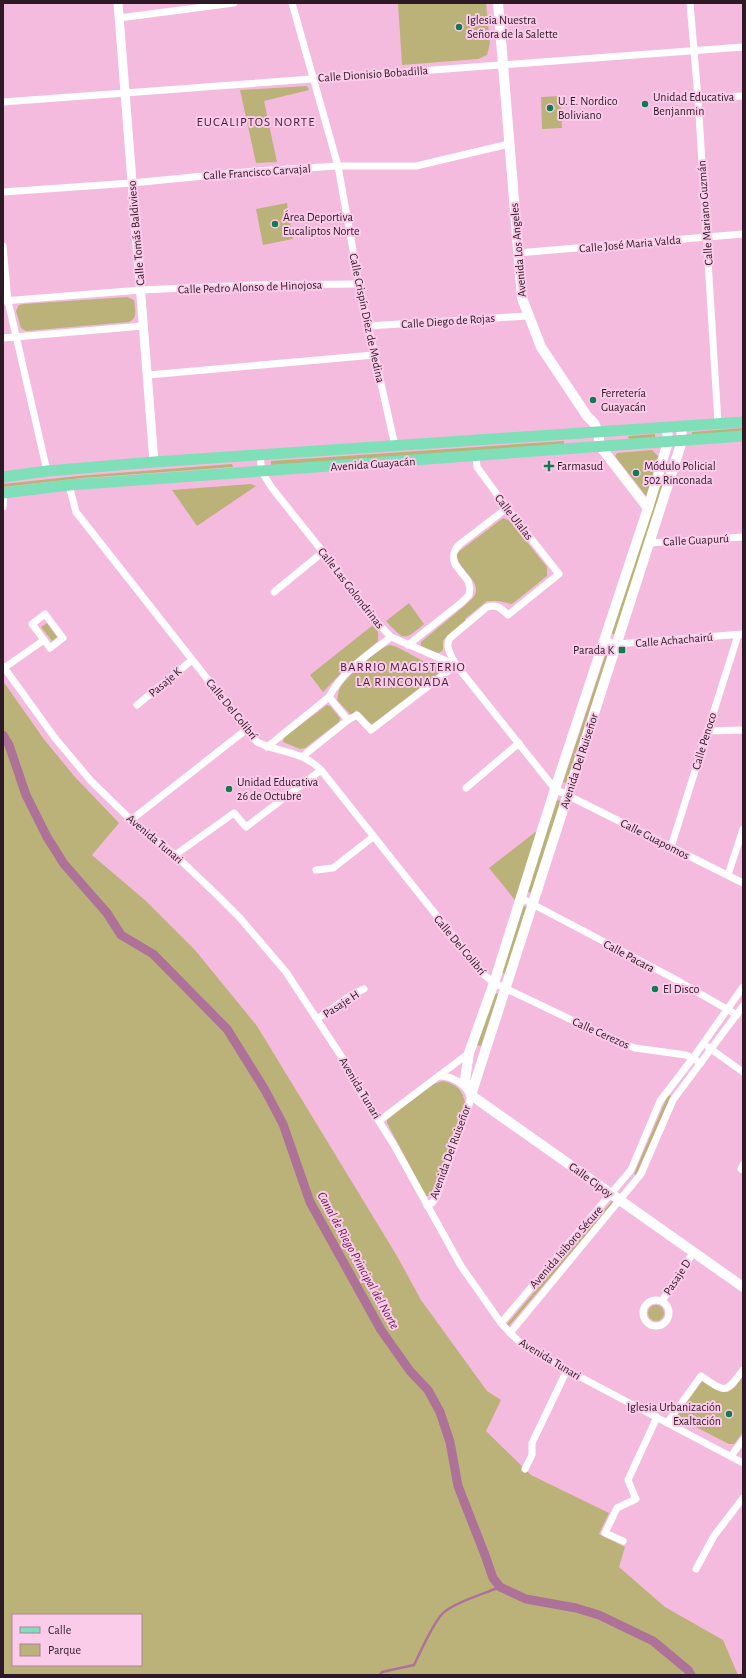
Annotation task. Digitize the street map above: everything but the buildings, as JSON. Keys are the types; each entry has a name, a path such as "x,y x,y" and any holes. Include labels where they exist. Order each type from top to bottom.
{"main road":[{"name":"Avenida Los Angeles","path":"498,3 522,298 527,316 541,347 598,432 600,446 648,508"},
{"name":"Avenida Guayacán","path":"3,477 47,471 154,462 743,422"},
{"name":"Avenida Del Ruiseñor","path":"471,1095 650,543 682,441 681,426"},
{"name":"Avenida Del Ruiseñor","path":"471,1095 465,1080 469,1053 494,983 648,508 668,442 667,427"},
{"name":"Avenida Guayacán","path":"3,493 69,485 743,436"},
{"name":"Calle Cipoy","path":"471,1095 619,1201 743,1287"}],"street":[{"name":"Calle Tomás Baldivieso","path":"118,3 154,462"},
{"path":"119,18 234,3"},
{"name":"Calle Crispín Díez de Medina","path":"292,3 312,79 338,166 359,284 394,446"},
{"name":"Calle Mariano Guzmán","path":"690,3 698,98 718,423"},
{"name":"Calle Dionisio Bobadilla","path":"3,102 743,47"},
{"path":"698,98 743,96"},
{"name":"Calle Francisco Carvajal","path":"3,192 132,183 255,171 338,166 416,166 509,144"},
{"name":"Calle José Maria Valda","path":"518,253 743,234"},
{"path":"3,246 6,301 16,337 47,471"},
{"name":"Calle Pedro Alonso de Hinojosa","path":"6,301 141,290 254,285 359,284"},
{"name":"Calle Diego de Rojas","path":"368,326 527,316"},
{"path":"3,338 143,326"},
{"path":"148,375 374,355"},
{"name":"Calle Las Golondrinas","path":"260,456 262,472 272,488 373,618 391,637 456,665 556,789 568,795"},
{"name":"Calle Ulalas","path":"456,665 448,648 447,642 450,638 487,607 498,606 508,615 559,574 477,467 476,456"},
{"name":"Calle Del Colibrí","path":"69,485 76,512 256,742 267,747 303,756 321,770 483,974 494,983 505,987"},
{"path":"3,493 3,507"},
{"path":"408,645 469,595 470,585 453,560 454,552 460,544 507,508"},
{"name":"Calle Guapurú","path":"650,543 743,537"},
{"path":"274,592 323,552"},
{"path":"45,614 63,638 50,648 44,640 32,624 45,614"},
{"name":"Calle Achachairú","path":"605,640 617,644 740,634"},
{"name":"Calle Penoco","path":"672,847 707,731 740,634"},
{"path":"267,747 329,697 350,669 391,637"},
{"path":"4,667 44,640"},
{"name":"Pasaje K","path":"138,705 192,660"},
{"path":"303,756 348,720 357,715 371,730 456,665"},
{"name":"Avenida Tunari","path":"4,667 91,781 131,820 176,854 240,918 286,972 345,1062 363,1098 394,1145 461,1266 510,1334 524,1346 567,1370 743,1463"},
{"path":"329,697 348,720"},
{"path":"131,820 247,730"},
{"path":"707,731 743,730"},
{"path":"466,788 519,743"},
{"path":"176,854 234,813 246,827 321,770"},
{"name":"Calle Guapomos","path":"568,795 743,883"},
{"path":"728,876 743,829"},
{"path":"316,870 333,868 373,837"},
{"name":"Calle Pacara","path":"521,898 737,1015"},
{"name":"Avenida Isiboro Sécure","path":"501,1323 631,1170 660,1101 693,1058 743,986"},
{"name":"Calle Cerezos","path":"505,987 616,1041 635,1048 686,1055 701,1063"},
{"name":"Pasaje H","path":"318,1019 351,995 364,989"},
{"name":"Avenida Isiboro Sécure","path":"510,1334 641,1174 673,1100 743,1006"},
{"path":"703,1044 743,1072"},
{"path":"379,1121 469,1053"},
{"name":"Calle Cipoy","path":"439,1076 446,1076 455,1079 465,1087 471,1095"},
{"name":"Avenida Del Ruiseñor","path":"427,1206 436,1198 469,1105 471,1095"},
{"path":"743,1165 740,1169 743,1170"},
{"name":"Pasaje D","path":"662,1301 693,1253"},
{"path":"525,1469 532,1455 532,1443 567,1370"},
{"path":"667,1423 701,1376 724,1389 732,1385 743,1370"},
{"path":"623,1542 605,1533 617,1508 636,1498 628,1480 657,1417"},
{"path":"732,1456 743,1440"},
{"path":"696,1568 714,1536 743,1498"}],"green space":[{"path":"398,3 486,3 490,43 487,55 478,59 402,65"},
{"path":"307,86 309,90 264,101 277,162 256,163 240,90"},
{"path":"560,96 562,128 542,129 541,97"},
{"name":"Área Deportiva Eucaliptos Norte","path":"287,203 293,239 263,245 256,209"},
{"path":"127,297 134,300 135,310 134,318 129,322 26,331 21,328 16,311 19,305 23,304"},
{"path":"743,428 743,432 692,436 692,432"},
{"path":"655,434 655,438 629,440 628,436"},
{"path":"564,441 564,445 271,465 271,461"},
{"path":"652,450 659,457 646,496 615,456 617,453"},
{"path":"232,464 233,467 82,478 3,487 3,484 78,476"},
{"path":"662,477 666,478 615,635 611,633"},
{"path":"251,484 256,486 197,526 172,490"},
{"path":"503,518 510,521 547,567 547,576 512,604 498,601 487,601 445,638 443,641 443,650 439,653 421,647 421,642 469,602 475,595 476,589 474,583 461,566 457,553"},
{"path":"409,603 424,624 412,634 404,636 400,635 386,621"},
{"path":"47,623 57,637 52,641 41,627"},
{"path":"373,625 378,632 378,641 348,666 323,692 310,675"},
{"path":"390,645 397,647 425,662 438,666 439,671 438,674 371,724 356,710 353,714 350,714 337,700 338,692 348,677 378,651"},
{"path":"607,650 611,652 567,784 563,782"},
{"path":"3,681 43,738 74,776 119,823 92,855 146,901 195,950 257,1026 397,1256 421,1300 487,1391 501,1400 486,1431 531,1475 609,1513 599,1534 625,1547 619,1567 665,1607 723,1640 738,1675 3,1675"},
{"path":"327,705 330,706 340,718 339,722 305,748 300,749 283,742 284,737"},
{"path":"557,800 561,801 531,893 527,891"},
{"path":"538,830 515,900 489,868"},
{"path":"523,906 527,907 505,974 501,972"},
{"path":"494,993 498,994 481,1046 476,1045"},
{"path":"443,1081 452,1084 461,1091 465,1103 432,1196 426,1196 387,1123 387,1120 430,1085"},
{"path":"668,1095 671,1096 636,1175 634,1174"},
{"path":"612,1201 614,1202 509,1326 507,1324"},
{"path":"653,1305 659,1305 664,1310 662,1319 659,1321 653,1321 648,1316 648,1310"},
{"path":"743,1375 743,1432 734,1444 729,1444 676,1417 702,1381 721,1392 728,1392 735,1387"}],"waterway":[{"name":"Canal de Riego Principal del Norte","path":"3,735 9,745 26,795 47,837 64,864 107,913 121,935 153,954 227,1029 265,1090 283,1124 310,1202 381,1330 410,1371 428,1390 440,1412 450,1442 458,1486 493,1578 500,1587 526,1599 576,1608 599,1615 653,1641 688,1670 691,1675"},
{"path":"380,1675 382,1672 414,1665 434,1625 447,1610 461,1602 500,1587"}],"place":[{"name":"Iglesia Nuestra Señora de la Salette","path":"459,27"},
{"name":"Unidad Educativa Benjanmin","path":"645,104"},
{"name":"U. E. Nordico Boliviano","path":"550,108"},
{"name":"Área Deportiva Eucaliptos Norte","path":"275,224"},
{"name":"Ferretería Guayacán","path":"593,400"},
{"name":"Farmasud","path":"549,466"},
{"name":"Módulo Policial 502 Rinconada","path":"636,473"},
{"name":"Parada K","path":"622,650"},
{"name":"Unidad Educativa 26 de Octubre","path":"229,789"},
{"name":"El Disco","path":"655,989"},
{"name":"Iglesia Urbanización Exaltación","path":"729,1414"}],"district":[{"name":"EUCALIPTOS NORTE","path":"256,121"},
{"name":"BARRIO MAGISTERIO LA RINCONADA","path":"403,674"}]}
